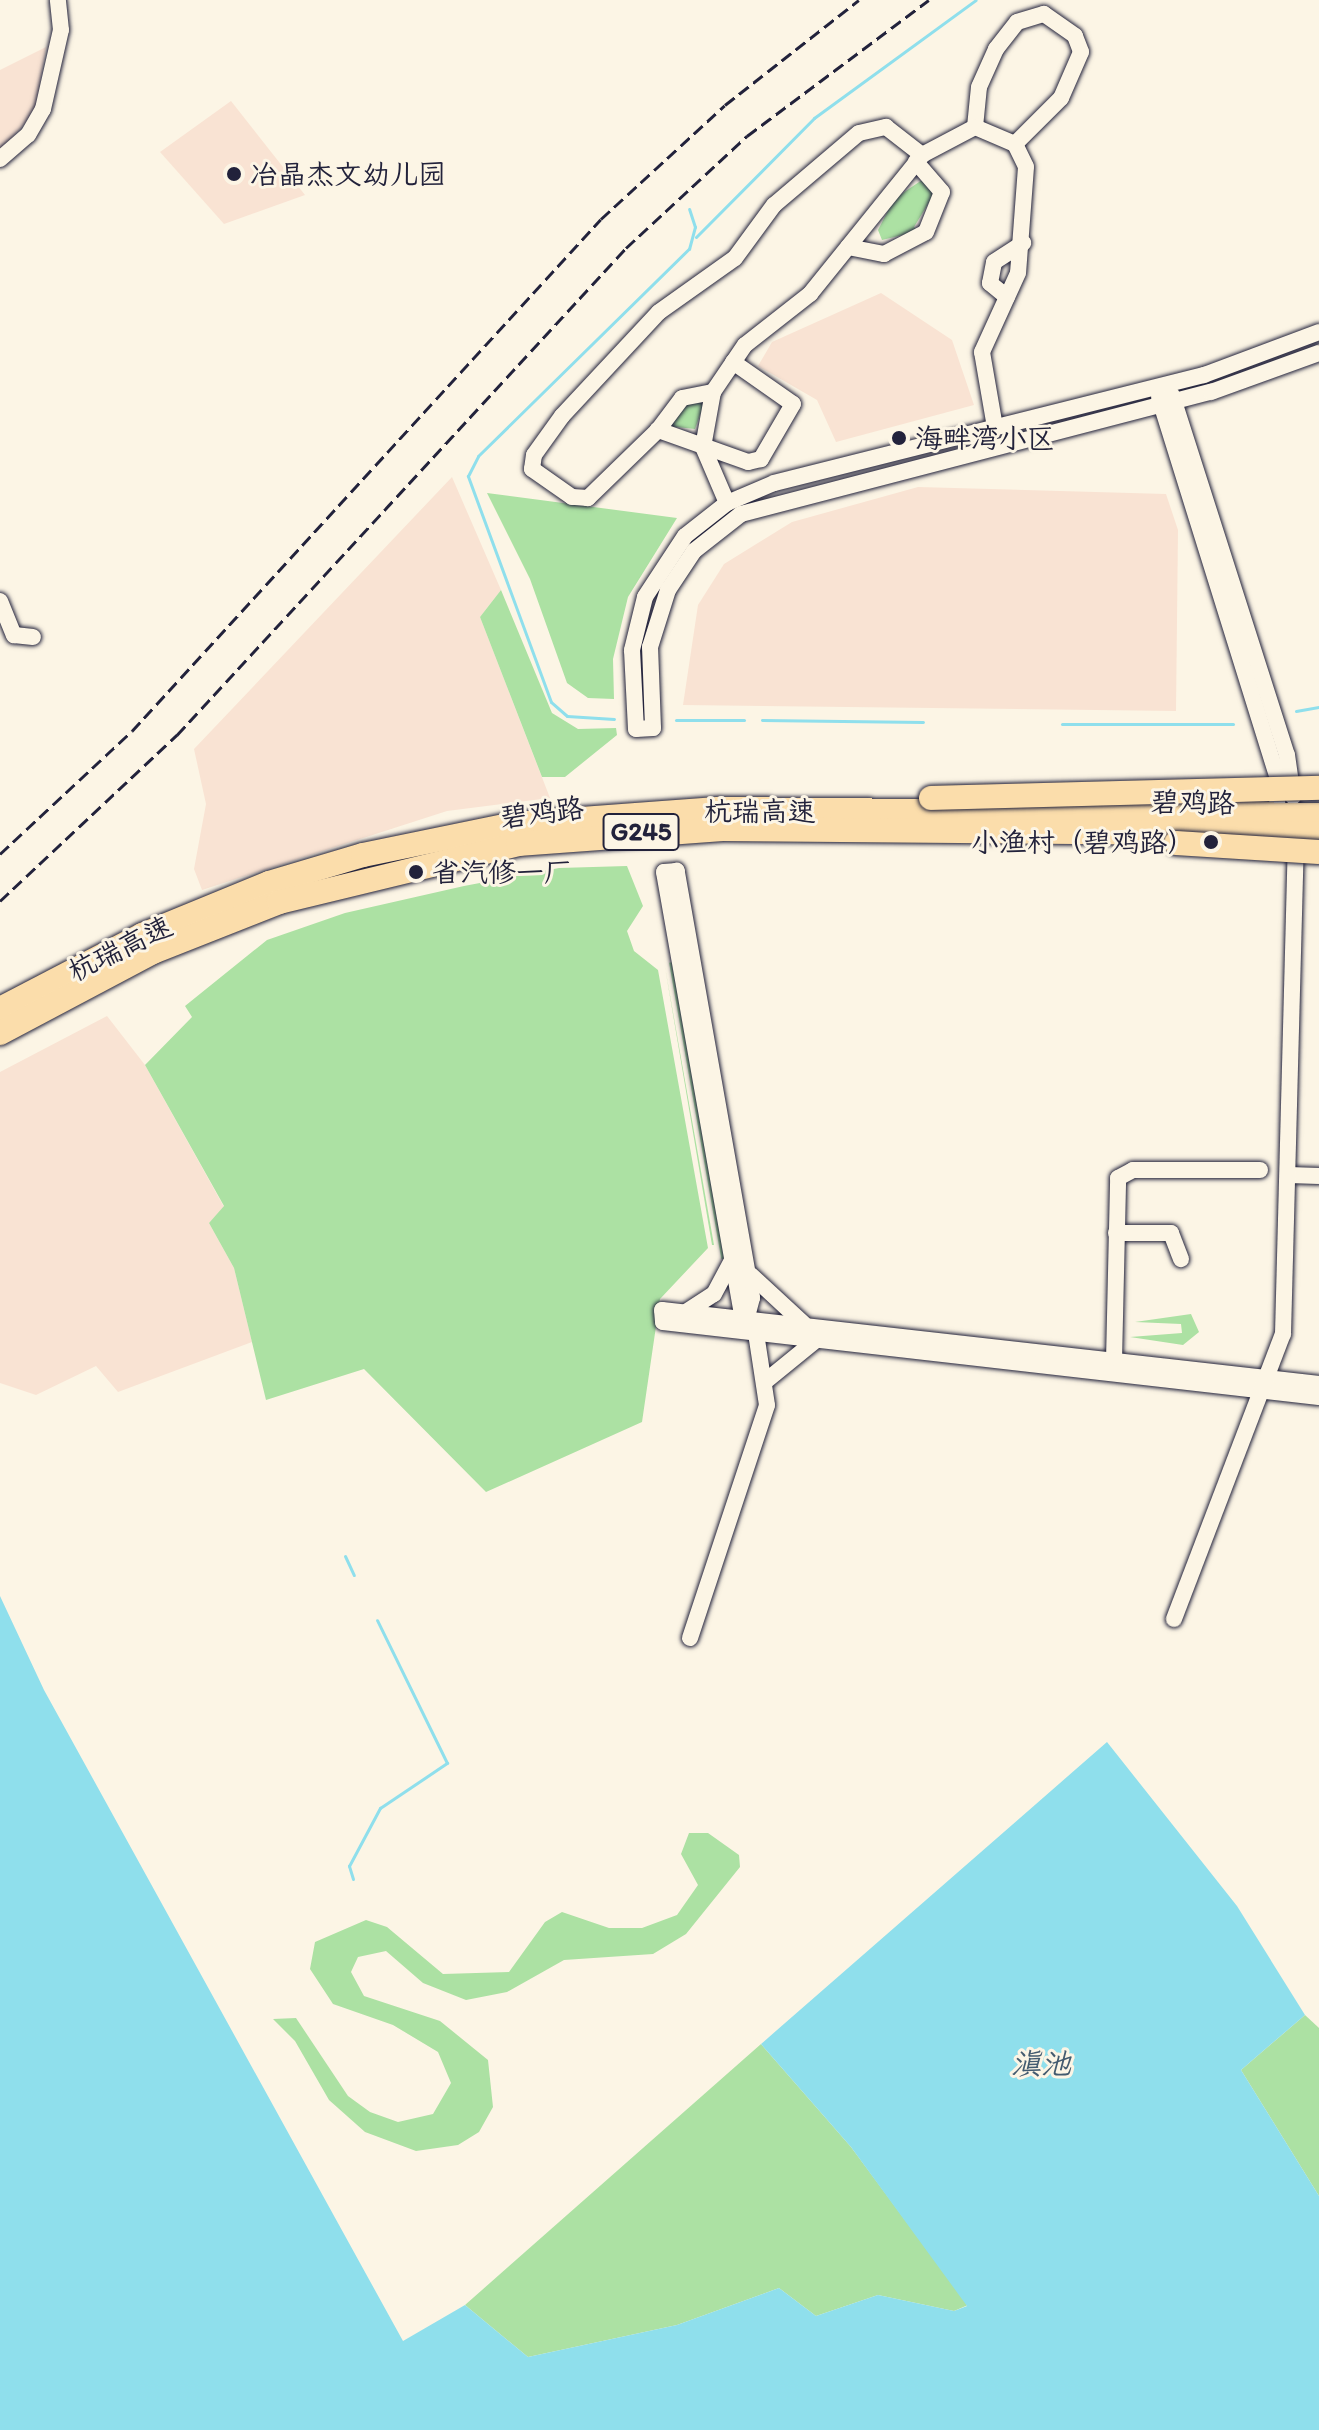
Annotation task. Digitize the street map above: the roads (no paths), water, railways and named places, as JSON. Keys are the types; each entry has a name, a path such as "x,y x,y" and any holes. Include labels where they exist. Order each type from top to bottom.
{"highway":[{"path":"931,798 1319,788"},
{"name":"杭瑞高速","path":"0,996 217,892 410,831 639,800 931,798 1319,802"},
{"name":"碧鸡路","path":"0,1009 240,894 363,855 514,824 720,809 1296,824"},
{"name":"碧鸡路","path":"0,1033 153,952 279,902 518,844 722,829 1296,824 1319,815"},
{"name":"杭瑞高速","path":"0,1045 109,984 252,923 387,880 514,855 648,841 1319,844"},
{"path":"1176,843 1319,852"}],"street":[{"path":"0,159 28,135 43,109 61,30 58,0"},
{"path":"975,127 979,87 996,49 1017,22 1044,14 1075,36 1081,52 1061,98 1015,144"},
{"path":"713,392 682,398 658,430 588,498 572,497 532,469 534,455 562,416 659,312 735,258 774,205 859,133 886,127 919,158 942,192 926,232 884,254 848,247"},
{"path":"975,127 1015,144 1026,167 1023,243 1007,297 982,352 995,427"},
{"path":"727,503 703,447 713,392 733,362 810,294 919,158 975,127"},
{"path":"1007,297 990,283 994,262 1023,243"},
{"path":"1319,332 1163,386 774,483 727,503 679,543 645,597 632,650 644,728 648,663 656,617 685,563 728,522 784,498 1168,404 1319,353"},
{"path":"658,430 703,447 756,461 792,413 788,399 733,362"},
{"path":"1163,386 1287,755 1296,824 1286,1302 1268,1385 1174,1619"},
{"path":"0,601 14,635 33,637"},
{"path":"743,1319 740,1262 677,871 664,872 740,1262 763,1293 812,1333"},
{"path":"1114,1361 1116,1184 1127,1171 1260,1170"},
{"path":"1289,1175 1319,1176"},
{"path":"1116,1233 1171,1233 1181,1259"},
{"path":"683,1313 714,1294 740,1262"},
{"path":"1319,1384 1268,1385 812,1333 743,1319 662,1310 663,1322 773,1335 812,1333 1114,1361 1268,1385 1319,1397"},
{"path":"726,1330 743,1319"},
{"path":"743,1319 773,1335"},
{"path":"690,1638 767,1405 767,1380 756,1333"},
{"path":"767,1380 812,1333"}],"water":[{"name":"滇池","path":"0,1596 44,1690 403,2341 465,2305 528,2357 677,2325 779,2288 816,2316 878,2295 954,2311 967,2306 851,2147 761,2044 1107,1742 1237,1906 1305,2015 1241,2070 1319,2196 1319,2430 0,2430"}],"waterway":[{"path":"696,237 814,118 976,0"},
{"path":"614,719 567,716 551,702 468,476 478,456 689,249 695,227 689,209"},
{"path":"1296,711 1319,707"},
{"path":"676,720 744,720"},
{"path":"762,720 923,722"},
{"path":"1062,724 1233,724"},
{"path":"345,1556 354,1575"},
{"path":"353,1879 349,1866 380,1808 447,1763 377,1620"}],"railway":[{"path":"0,854 132,731 601,219 725,105 859,0"},
{"path":"0,901 177,735 626,248 747,136 929,0"}],"place":[{"name":"冶晶杰文幼儿园","path":"234,174"},
{"name":"海畔湾小区","path":"899,438"},
{"name":"小渔村（碧鸡路）","path":"1211,842"},
{"name":"省汽修一厂","path":"416,872"}]}
